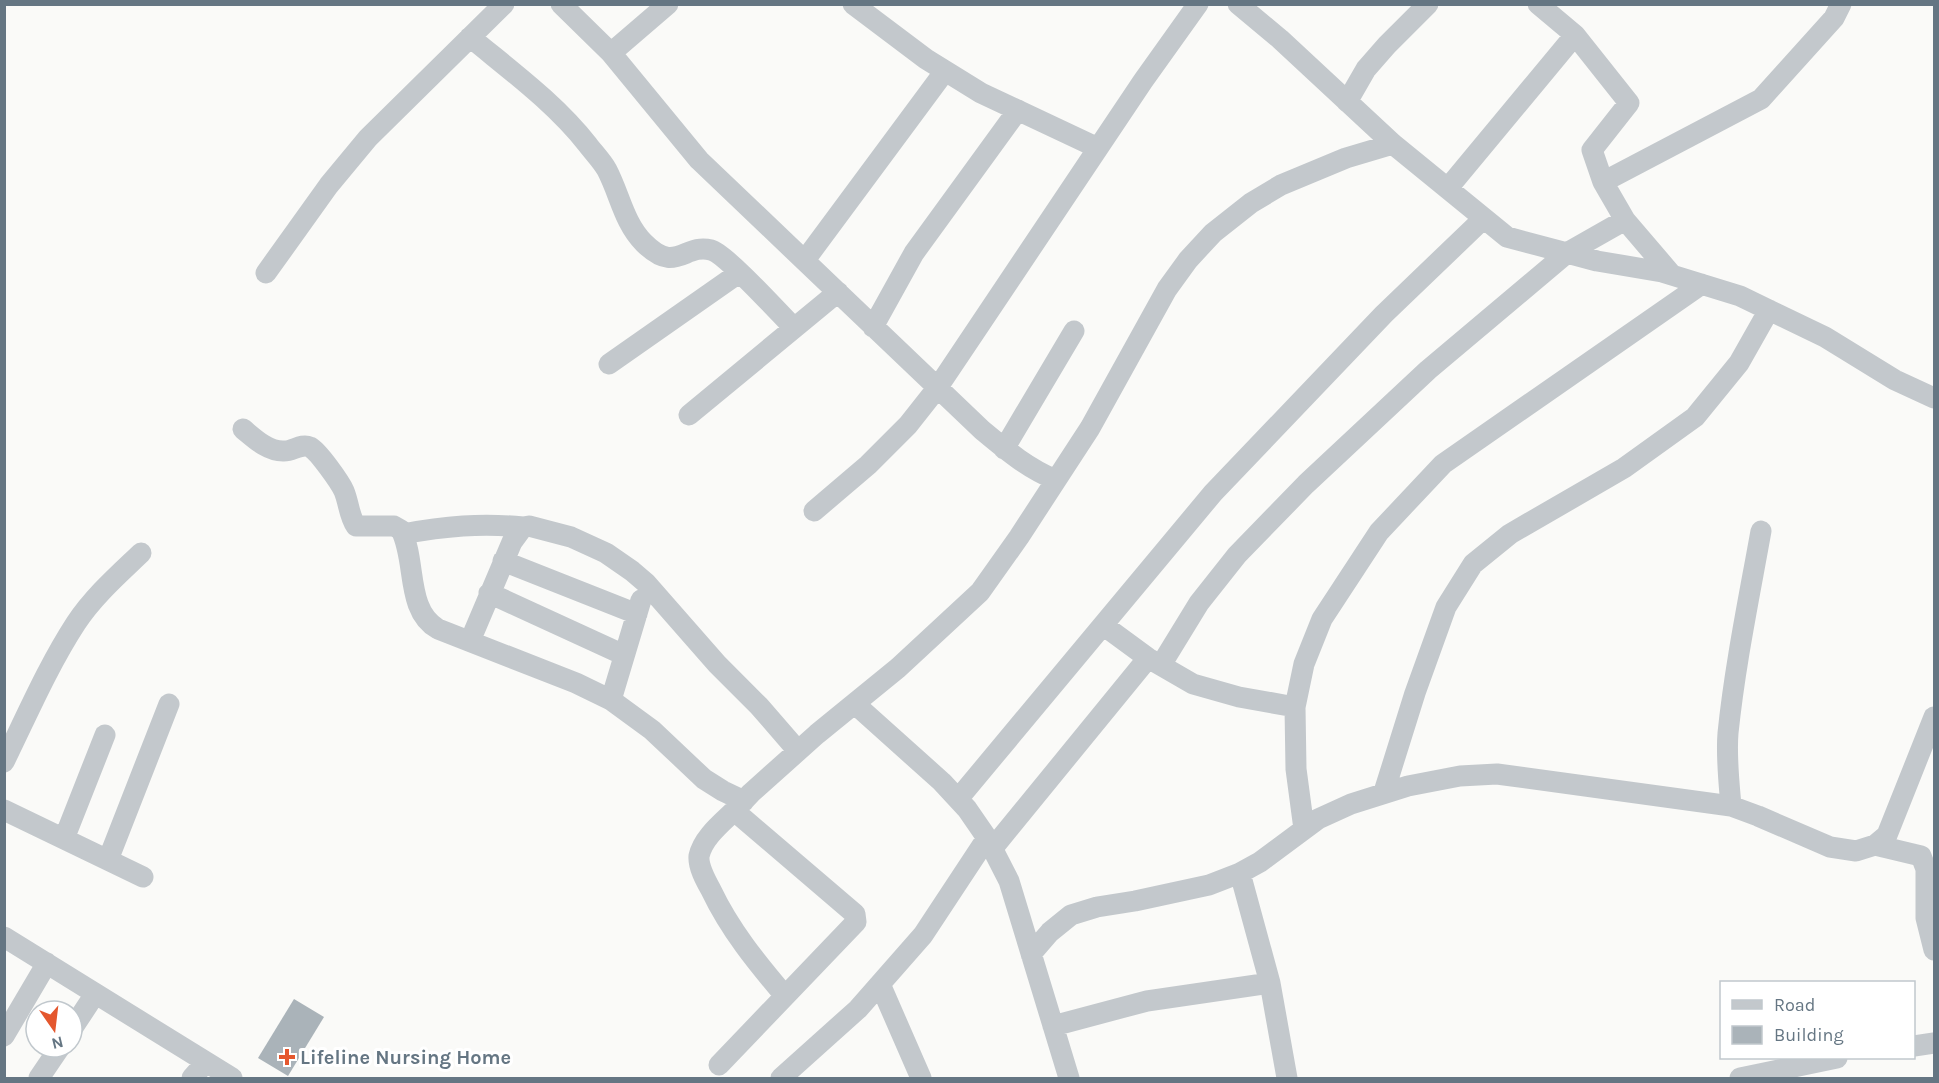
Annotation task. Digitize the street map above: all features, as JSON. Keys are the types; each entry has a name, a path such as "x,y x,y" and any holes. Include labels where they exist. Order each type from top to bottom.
{"street":[{"path":"561,4 611,53 699,160 1004,449 1036,472 1056,480"},
{"path":"611,53 668,4"},
{"path":"853,4 926,59 981,93 1098,148"},
{"path":"814,511 908,425 938,387 1143,81 1198,4"},
{"path":"1238,4 1280,39 1393,144 1507,237 1597,261 1662,272 1740,296 1825,338 1895,380 1935,398"},
{"path":"1347,102 1366,69 1428,4"},
{"path":"1538,4 1575,34 1629,103 1593,150 1603,182 1625,220 1672,275"},
{"path":"1603,182 1761,99 1834,18 1840,4"},
{"path":"266,273 329,185 368,138 500,6"},
{"path":"1448,188 1575,34"},
{"path":"470,37 544,98 574,127 607,170 622,209 632,227 655,253 666,258 705,249 713,251 739,273 794,328"},
{"path":"805,260 945,71"},
{"path":"873,327 914,253 1018,110"},
{"path":"785,996 730,926 703,874 699,857 705,841 798,751 940,631 980,592 1090,428 1167,289 1188,260 1213,233 1251,203 1281,185 1346,158 1393,144"},
{"path":"958,799 1213,493 1384,314 1484,218"},
{"path":"781,1078 858,1009 922,935 989,843 1154,661 1231,563 1306,484 1428,370 1567,253 1625,220"},
{"path":"609,363 739,273"},
{"path":"1304,829 1296,769 1295,706 1304,664 1322,619 1379,532 1443,464 1702,284"},
{"path":"689,415 838,292"},
{"path":"1384,792 1415,693 1446,607 1473,564 1510,534 1624,468 1695,417 1739,363 1769,310"},
{"path":"1004,449 1074,331"},
{"path":"243,429 274,450 284,451 309,447 332,473 343,490 351,519 356,526 399,528 403,534 419,604 425,619 438,629 576,682 611,700 652,730 704,779 740,805"},
{"path":"403,534 458,525 529,526 571,537 606,553 646,583 709,656 759,706 798,751"},
{"path":"470,641 512,542 524,527"},
{"path":"1731,807 1728,734 1739,654 1761,531"},
{"path":"4,762 37,693 76,623 103,589 141,553"},
{"path":"503,561 637,614"},
{"path":"611,700 646,583"},
{"path":"489,593 624,655"},
{"path":"1103,625 1154,661 1192,684 1239,697 1295,706"},
{"path":"108,860 169,704"},
{"path":"855,704 942,782 967,809 989,843 1009,881 1068,1078"},
{"path":"1031,954 1050,932 1071,915 1098,907 1209,885 1240,873 1260,862 1318,819 1384,792 1460,776 1497,774 1731,807 1830,847 1856,850 1875,845 1887,835 1935,717"},
{"path":"64,839 105,735"},
{"path":"719,1065 856,922 857,918 738,814 740,805"},
{"path":"4,810 143,877"},
{"path":"1875,845 1921,856 1926,869 1926,918 1935,950"},
{"path":"1240,873 1270,984 1287,1078"},
{"path":"4,937 232,1078"},
{"path":"4,1036 47,963"},
{"path":"880,984 921,1078"},
{"path":"1053,1026 1147,1001 1270,984"},
{"path":"84,1011 95,994"},
{"path":"1915,1046 1935,1043"},
{"path":"39,1078 52,1059"},
{"path":"1740,1078 1832,1059"},
{"path":"192,1078 206,1062"}],"building":[{"path":"294,999 324,1017 288,1076 258,1058"}],"place":[{"name":"Lifeline Nursing Home","path":"287,1057"}]}
